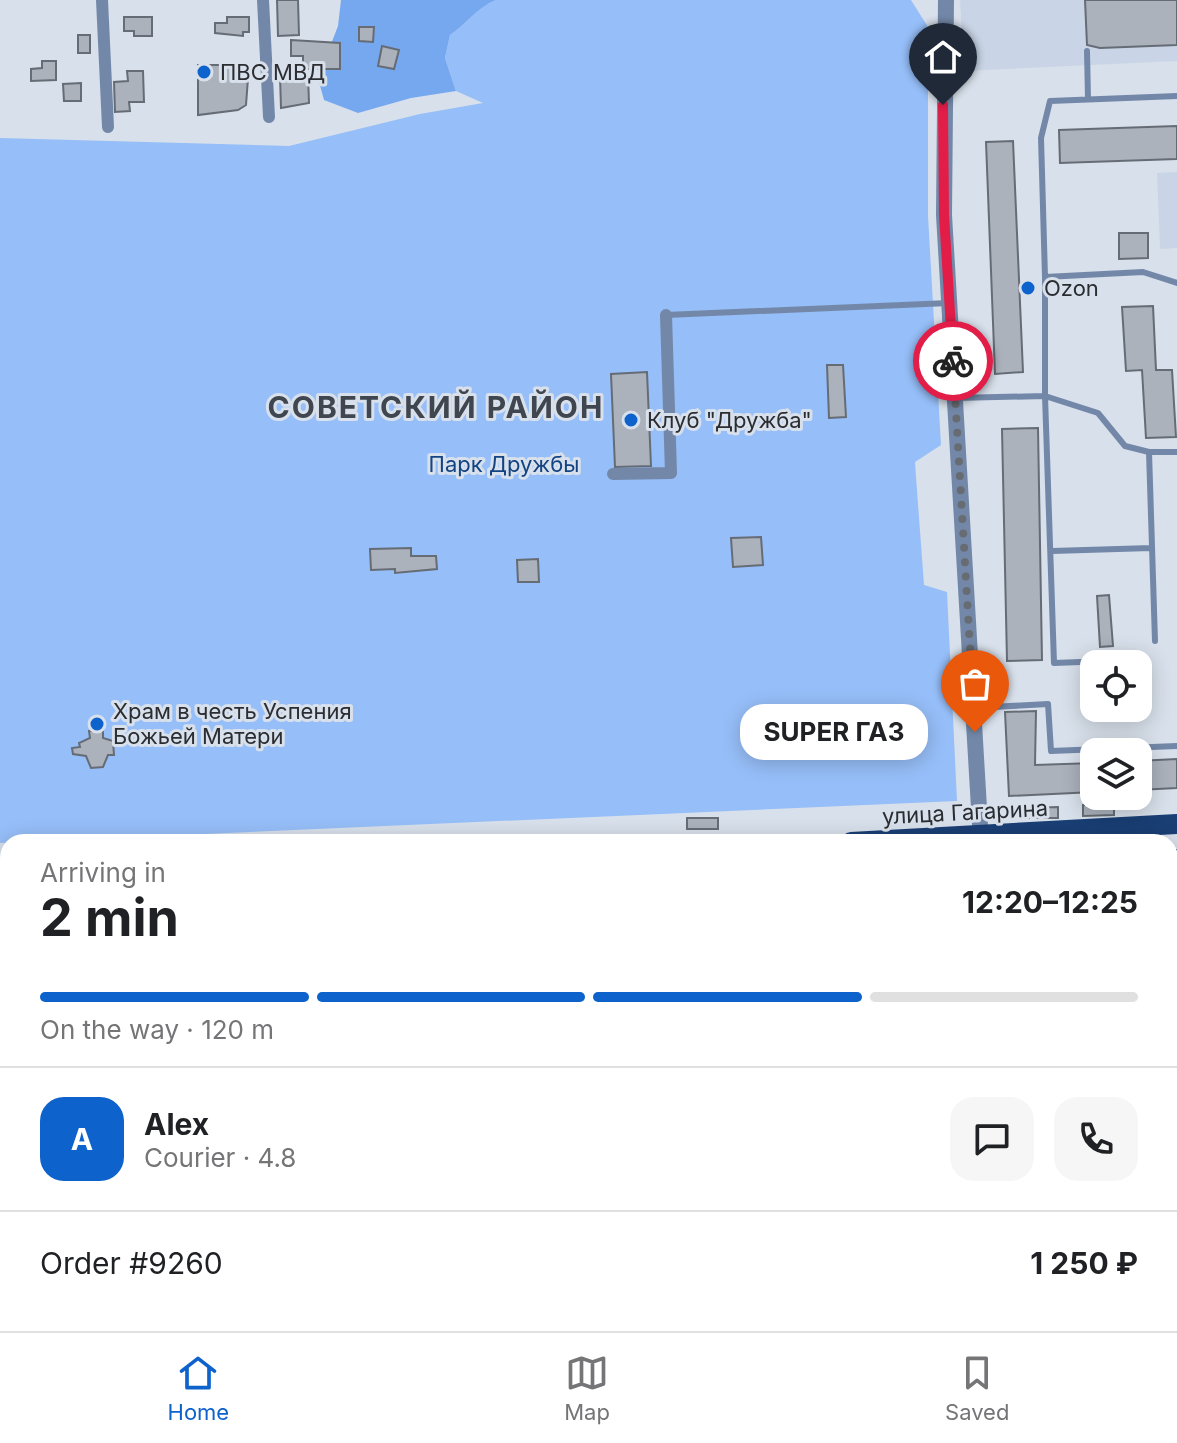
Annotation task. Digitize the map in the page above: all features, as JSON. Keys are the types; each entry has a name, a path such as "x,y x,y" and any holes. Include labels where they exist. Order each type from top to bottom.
{"main road":[{"name":"улица Гагарина","path":"1037,834 1177,824"}],"street":[{"path":"102,0 108,127"},
{"path":"263,0 269,117"},
{"path":"946,0 943,132 949,303 981,834"},
{"path":"613,474 671,473 666,315"}],"lane":[{"path":"1087,51 1088,99"},
{"path":"1080,662 1054,663 1041,138 1050,101 1177,96"},
{"path":"1045,277 1143,272 1177,283"},
{"path":"666,315 949,303"},
{"path":"955,398 1045,396 1098,413 1125,446 1149,452 1177,452"},
{"path":"1149,452 1155,641"},
{"path":"1052,551 1151,548"},
{"path":"974,708 1048,704 1051,751 1177,746"}],"shaded area":[{"path":"341,0 496,0 450,35 445,58 456,91 411,98 358,113 324,100 318,78 338,26"},
{"path":"960,0 1177,0 1177,61 964,71"},
{"path":"1177,172 1177,248 1160,249 1157,173"}],"green space":[{"name":"Парк Дружбы","path":"496,0 911,0 928,27 928,216 941,445 915,462 924,585 947,592 957,801 205,834 0,834 0,138 289,146 420,114 483,103 456,91 445,58 450,35"}],"building":[{"path":"277,0 298,0 299,35 278,36"},
{"path":"1085,0 1177,0 1177,45 1100,48 1087,45"},
{"path":"124,17 152,17 152,36 134,36 134,31 124,31"},
{"path":"227,17 249,17 249,32 243,32 243,36 215,33 215,23 227,23"},
{"path":"359,27 374,27 373,42 359,41"},
{"path":"78,35 90,35 90,53 78,53"},
{"path":"291,40 340,43 340,69 303,69 303,56 291,56"},
{"path":"382,46 399,50 394,69 378,66"},
{"path":"42,61 56,61 56,80 31,81 31,69 42,68"},
{"path":"198,65 249,65 246,105 238,110 198,115"},
{"path":"127,71 143,71 144,102 129,102 130,111 115,112 114,82 128,81"},
{"path":"308,75 309,103 281,108 280,76"},
{"path":"81,83 81,101 64,101 63,84"},
{"path":"1177,126 1177,159 1060,163 1059,130"},
{"path":"1013,141 1023,372 995,374 986,142"},
{"path":"1119,233 1148,233 1148,258 1119,259"},
{"path":"1153,306 1156,370 1172,370 1176,437 1146,438 1142,370 1126,371 1122,307"},
{"path":"827,365 843,365 846,417 829,418"},
{"name":"Клуб \"Дружба\"","path":"647,372 651,466 615,467 611,374"},
{"path":"1038,428 1042,660 1007,661 1002,429"},
{"path":"761,537 763,565 733,567 731,538"},
{"path":"411,548 411,556 436,556 437,569 395,573 395,569 371,570 370,549"},
{"path":"538,559 539,582 518,582 517,560"},
{"path":"1109,595 1113,646 1100,647 1097,596"},
{"path":"1036,711 1035,765 1080,763 1080,793 1009,796 1005,712"},
{"path":"103,730 103,738 113,741 114,755 108,755 103,767 91,768 86,756 73,754 72,748 80,747 79,743 90,738 89,731"},
{"path":"1177,759 1177,788 1152,789 1152,760"},
{"path":"1058,807 1058,818 1027,818 1026,808"},
{"path":"1083,810 1114,810 1114,815 1083,816"},
{"path":"687,818 718,818 718,829 687,829"}],"way so far":[{"path":"953,361 975,732"}],"place":[{"name":"ПВС МВД","path":"204,72"},
{"name":"Ozon","path":"1028,288"},
{"name":"Клуб \"Дружба\"","path":"631,420"},
{"name":"Храм в честь Успения Божьей Матери","path":"97,724"},
{"name":"SUPER ГАЗ","path":"975,732"}],"district":[{"name":"СОВЕТСКИЙ РАЙОН","path":"436,408"}],"route":[{"path":"943,105 944,215 953,361"}]}
